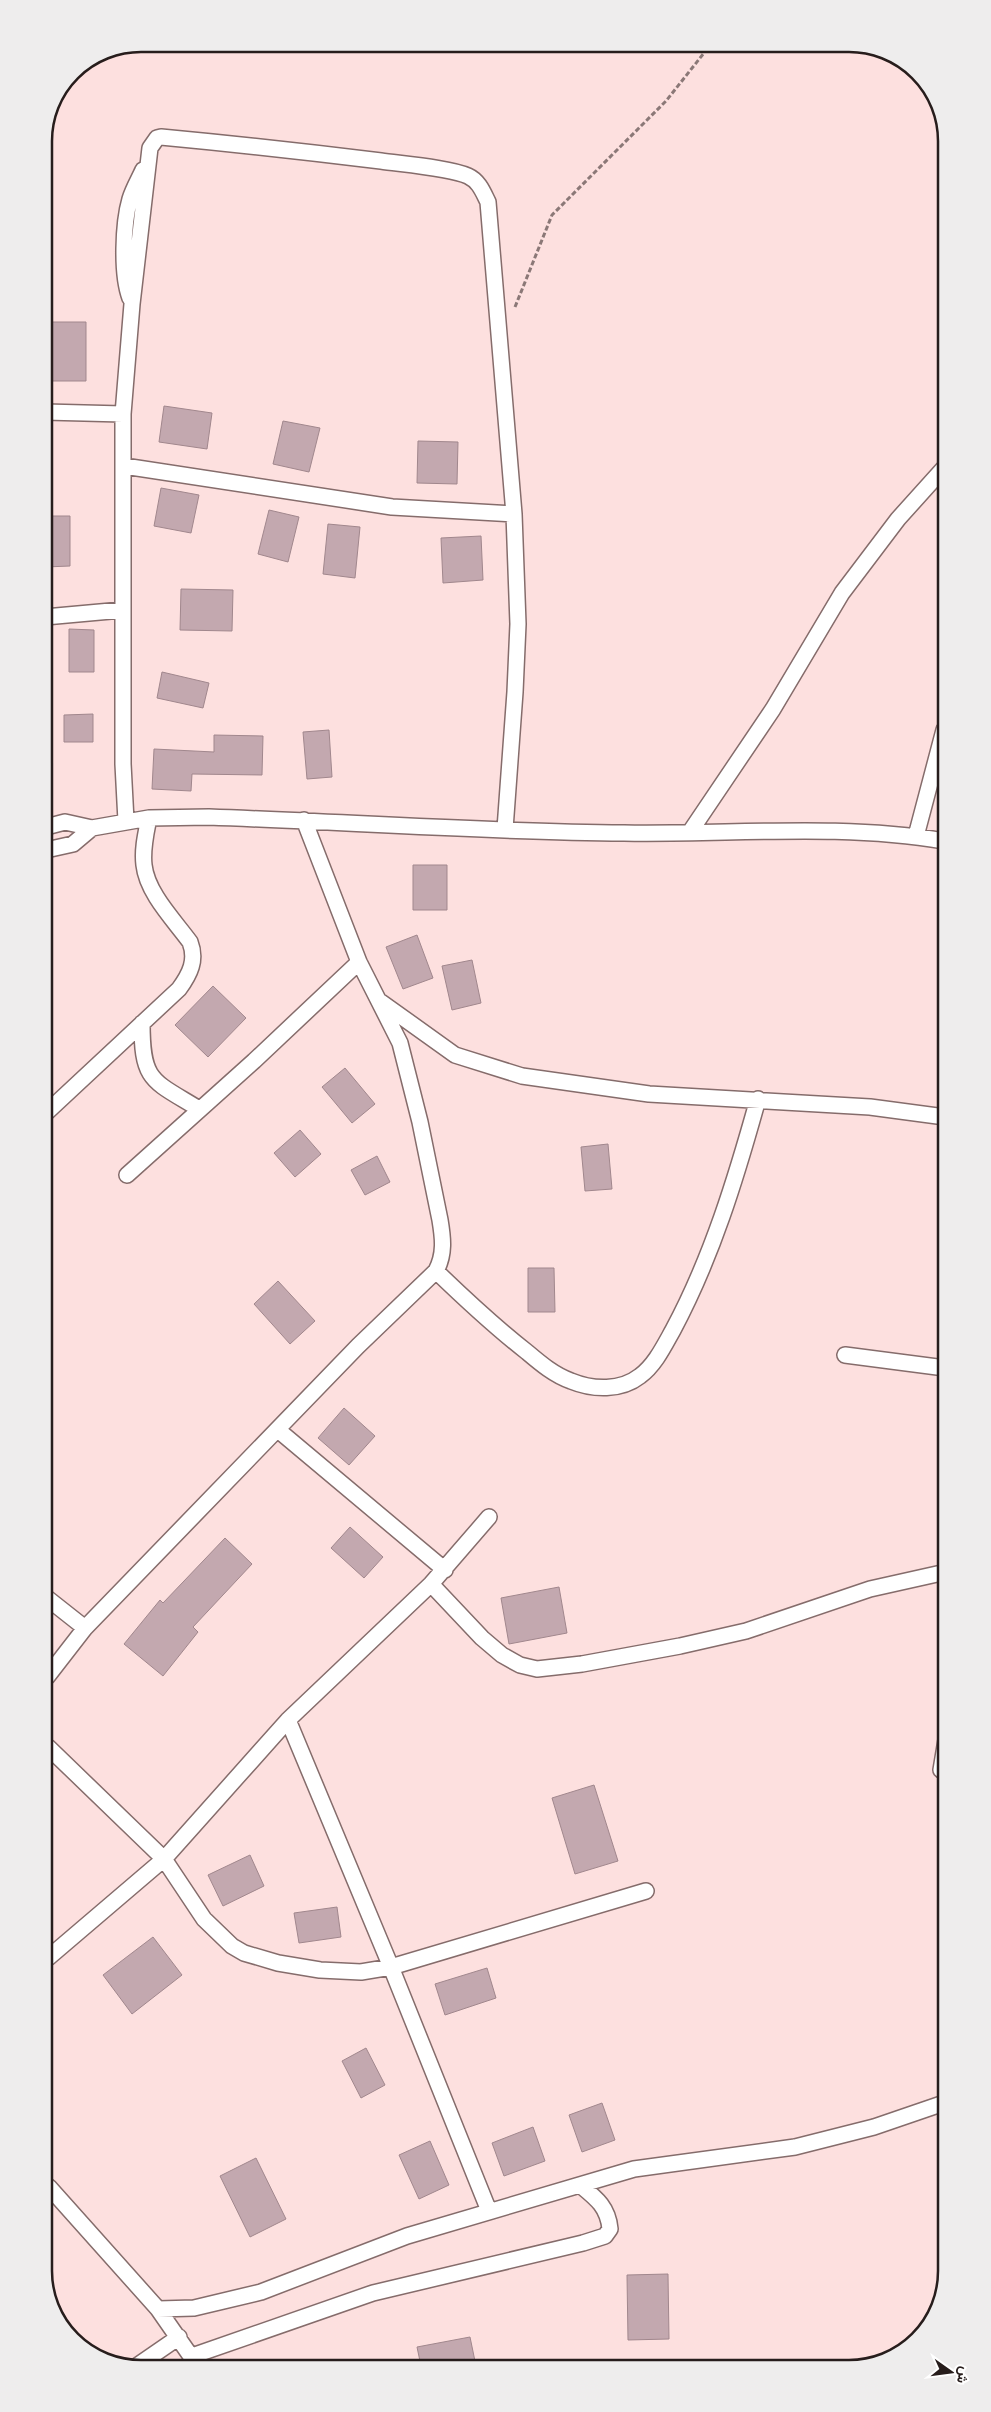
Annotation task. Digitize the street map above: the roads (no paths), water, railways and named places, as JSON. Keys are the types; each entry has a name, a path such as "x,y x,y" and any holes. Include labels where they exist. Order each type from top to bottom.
{"street":[{"path":"126,821 122,764 124,466 122,414 132,304 149,158 152,144 161,137 280,148 406,164 465,174 476,181 488,202 514,514 518,624 505,829"},
{"path":"53,412 122,414"},
{"path":"124,466 392,507 514,514"},
{"path":"690,832 773,709 842,593 898,519 938,475"},
{"path":"53,615 122,610"},
{"path":"916,836 938,753"},
{"path":"53,825 66,822 92,828 149,818 209,817 624,833 827,831 916,836 938,840"},
{"path":"53,1107 179,989 188,976 193,950 146,875 144,852 149,818"},
{"path":"52,1670 85,1628 358,1346 436,1271 441,1261 443,1239 429,1161 406,1061 397,1036 359,962 304,820"},
{"path":"53,849 73,844 92,828"},
{"path":"126,1175 254,1061 359,962"},
{"path":"380,1001 455,1055 522,1076 648,1094 870,1107 938,1116"},
{"path":"142,1023 143,1055 147,1070 163,1087 199,1109"},
{"path":"436,1271 510,1338 547,1368 569,1381 602,1388 624,1384 639,1377 651,1366 666,1343 686,1305 712,1244 734,1183 758,1099"},
{"path":"846,1355 938,1367"},
{"path":"278,1430 445,1570"},
{"path":"52,1954 164,1858 288,1720 432,1584 490,1517"},
{"path":"432,1584 482,1638 502,1655 520,1665 538,1669 582,1664 680,1646 746,1630 870,1589 938,1574"},
{"path":"52,1602 85,1628"},
{"path":"288,1720 391,1967 489,2211"},
{"path":"52,1751 164,1858 204,1919 218,1935 244,1952 278,1963 320,1970 361,1972 391,1967 646,1891"},
{"path":"158,2309 194,2308 261,2292 408,2236 634,2169 763,2152 834,2139 938,2105"},
{"path":"203,2359 373,2292 583,2243 605,2236 610,2228 606,2211 599,2200 580,2185"},
{"path":"52,2190 158,2309 194,2359"},
{"path":"147,2359 179,2338"}]}
